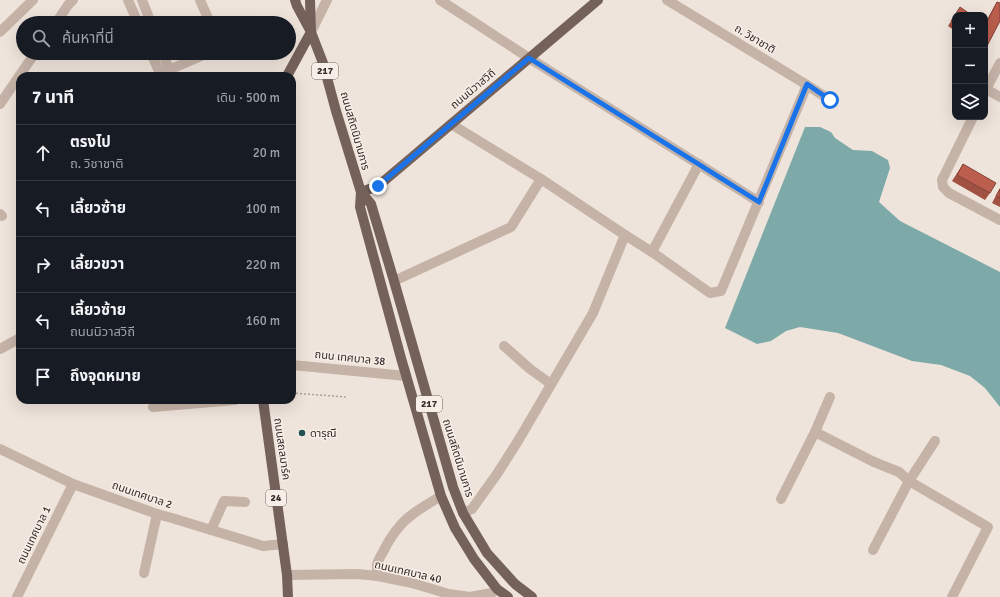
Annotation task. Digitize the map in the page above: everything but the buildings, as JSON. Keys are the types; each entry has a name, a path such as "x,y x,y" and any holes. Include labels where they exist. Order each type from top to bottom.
{"main road":[{"name":"ถนนสถิตนิมานการ","path":"295,0 323,63 361,192 360,207 406,376 441,496 455,528 474,559 497,589 508,597"},
{"name":"ถนนสถิตนิมานการ","path":"310,0 310,32"},
{"name":"ถนนนิวาสวิถี","path":"361,192 378,186 598,0"},
{"path":"296,59 310,32"},
{"path":"289,72 295,60"},
{"name":"ถนนสถิตนิมานการ","path":"361,192 371,204 453,487 463,513 487,553 515,584 532,597"},
{"name":"ถนนสถลมาร์ค","path":"264,404 287,575 288,597"}],"street":[{"path":"16,16 33,0"},
{"path":"61,16 73,0"},
{"path":"128,0 135,16"},
{"path":"142,0 148,16"},
{"path":"200,0 207,16"},
{"path":"310,32 327,0"},
{"path":"440,0 529,58 759,202"},
{"name":"ถ. วิชาชาติ","path":"668,0 807,84 830,100"},
{"path":"0,32 16,16"},
{"path":"22,72 30,60"},
{"path":"154,60 159,72"},
{"path":"165,60 169,70 192,60"},
{"path":"988,85 1000,63"},
{"path":"0,104 16,81"},
{"path":"451,124 541,179 652,252 710,293 721,291 807,84"},
{"path":"988,91 1000,97"},
{"path":"971,120 942,180 943,187 949,193 1000,220"},
{"path":"652,252 699,164"},
{"path":"394,281 511,227 541,179"},
{"path":"463,513 472,509 497,474 593,313 625,235"},
{"path":"0,349 16,340"},
{"path":"504,346 530,369 551,384"},
{"name":"ถนน เทศบาล 38","path":"296,365 406,376"},
{"path":"781,499 815,432 830,397"},
{"path":"153,407 188,404"},
{"path":"815,432 874,462 899,472 909,481 988,527 952,597"},
{"path":"874,550 909,481 935,441"},
{"name":"ถนนเทศบาล 2","path":"0,449 72,484 157,514 263,546 283,544"},
{"name":"ถนนเทศบาล 1","path":"17,597 72,484"},
{"path":"378,576 376,567 378,561 392,535 408,518 441,496"},
{"path":"211,530 224,501 245,502"},
{"path":"144,574 157,514"},
{"name":"ถนนเทศบาล 40","path":"287,575 358,574 378,576 412,583 448,594 470,597 492,593 497,589"}],"path":[{"path":"296,393 346,397"}],"water":[{"path":"805,127 820,127 831,132 835,138 853,150 872,151 888,160 890,168 879,202 900,221 1000,272 1000,407 985,388 970,376 941,365 912,361 838,333 800,327 786,331 771,341 757,344 725,328"}],"place":[{"name":"ดารุณี","path":"302,433"}],"route":[{"path":"378,186 529,58 759,202 807,84 830,100"}]}
